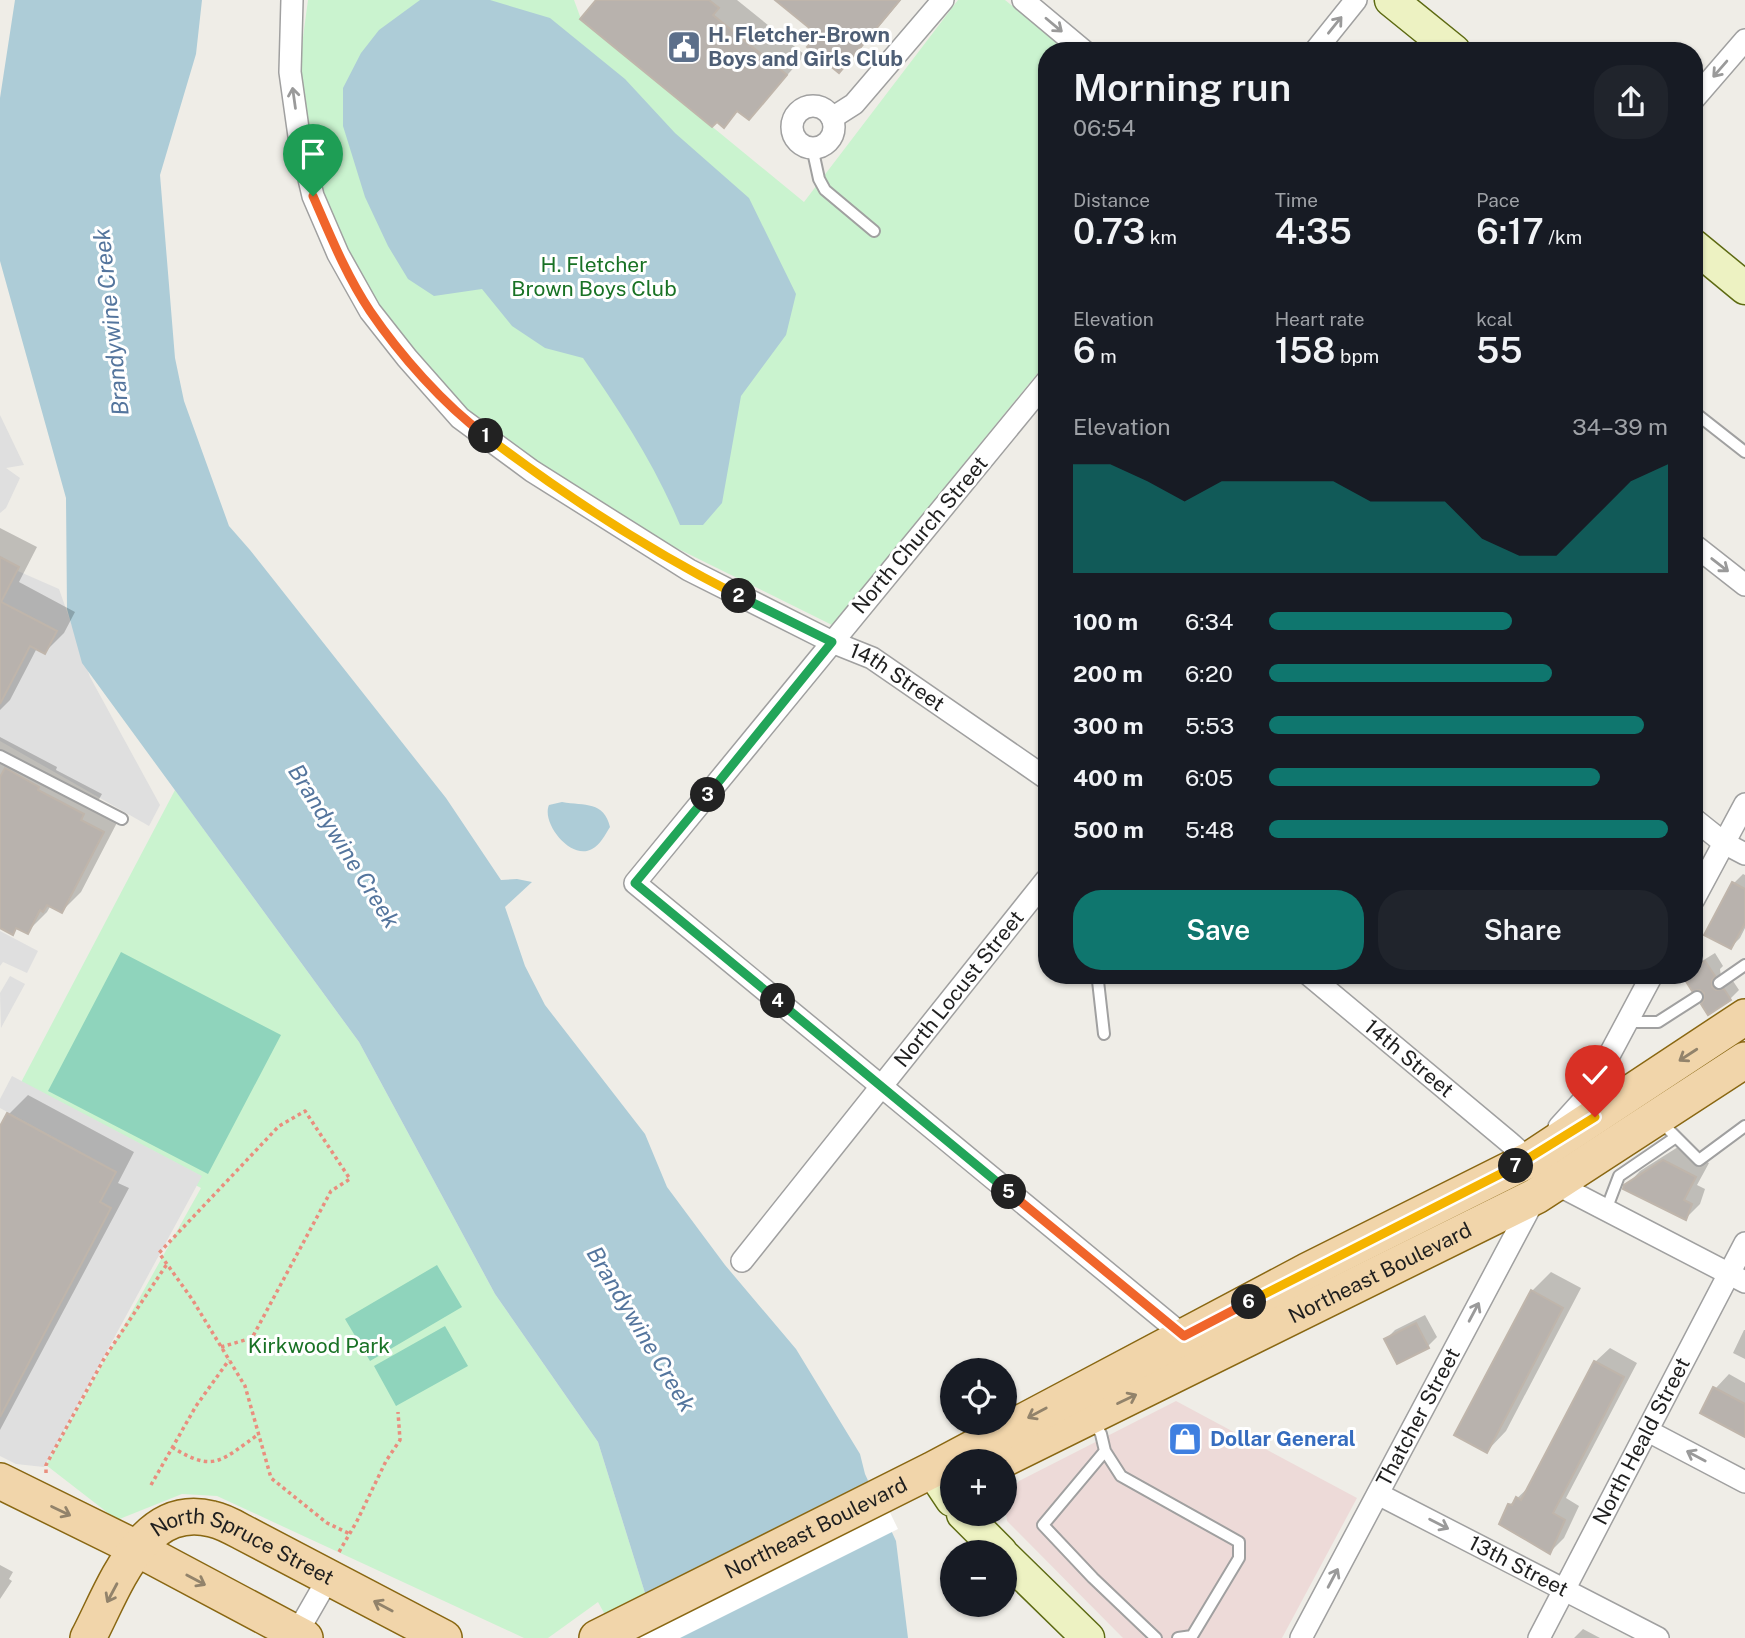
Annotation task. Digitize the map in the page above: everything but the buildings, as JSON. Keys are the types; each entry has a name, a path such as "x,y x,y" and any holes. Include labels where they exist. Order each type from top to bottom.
{"main road":[{"path":"1391,0 1443,42"},
{"path":"1703,253 1745,288"},
{"name":"Northeast Boulevard","path":"1014,1449 1184,1336 1519,1151 1745,1017"},
{"name":"Northeast Boulevard","path":"1017,1453 1546,1190 1612,1164 1667,1128 1745,1060"},
{"path":"0,1481 136,1548 299,1636"},
{"name":"Northeast Boulevard","path":"619,1634 886,1504 940,1494"},
{"name":"North Spruce Street","path":"88,1638 136,1548 156,1528 183,1517 214,1519 332,1567 444,1638"},
{"path":"979,1526 991,1540"},
{"path":"1017,1568 1088,1638"}],"street":[{"name":"14th Street","path":"292,0 290,72 299,136 313,196 338,254 370,311 460,418 532,471 689,570 832,642 872,658 1038,772"},
{"path":"832,118 854,104 943,0"},
{"path":"1023,0 1073,42"},
{"path":"1322,42 1356,0"},
{"path":"1703,89 1745,40"},
{"path":"809,105 827,111 832,118 834,130 831,138 823,145 812,147 801,144 794,137 791,125 796,113 809,105"},
{"name":"North Church Street","path":"882,1087 635,883 1038,392"},
{"path":"1703,552 1745,586"},
{"path":"1703,882 1745,804"},
{"path":"1703,826 1724,843 1745,854"},
{"name":"North Locust Street","path":"742,1261 1038,898"},
{"name":"14th Street","path":"1320,984 1519,1151 1546,1190 1606,1210 1737,1278"},
{"path":"1519,1151 1588,1095 1647,984"},
{"path":"882,1087 1184,1336"},
{"name":"Thatcher Street","path":"1301,1638 1546,1190"},
{"name":"North Heald Street","path":"1539,1638 1648,1431 1737,1278 1745,1243"},
{"path":"1648,1431 1745,1482"},
{"name":"13th Street","path":"1378,1494 1658,1638"},
{"path":"299,1636 332,1567"}],"lane":[{"path":"812,147 819,179 825,190 874,230"},
{"path":"1703,419 1745,452"},
{"path":"0,756 122,819"},
{"path":"1719,983 1745,965"},
{"path":"1098,984 1104,1034"},
{"path":"1626,1023 1658,1022 1697,997"},
{"path":"1667,1128 1699,1160 1745,1126"},
{"path":"1606,1210 1612,1164"},
{"path":"1091,1416 1101,1434 1105,1451 1121,1476 1238,1542 1239,1558 1192,1636 1178,1638"},
{"path":"1105,1451 1042,1525 1156,1638"}],"path":[{"path":"221,1347 252,1338 331,1191 350,1179 305,1111 279,1126 159,1253 192,1299 221,1347 245,1386 271,1478 327,1523 349,1534"},
{"path":"46,1476 46,1465 105,1357 167,1264"},
{"path":"151,1485 196,1406 229,1360"},
{"path":"332,1567 400,1440 398,1412"},
{"path":"172,1447 193,1460 208,1463 220,1460 259,1434"}],"shaded area":[{"path":"0,415 24,465 6,468 20,478 6,508 0,513"},
{"path":"11,568 59,589 90,677 160,805 149,826 0,741 0,589"},
{"path":"0,931 38,951 27,973 3,962 0,966"},
{"path":"10,976 25,984 1,1028 0,993"},
{"path":"12,1076 202,1176 44,1467 16,1464 0,1456 0,1417 110,1208 100,1202 116,1172 0,1108 0,1099"},
{"path":"1176,1401 1357,1498 1282,1638 1123,1638 1012,1526 1017,1526 1019,1481"}],"green space":[{"name":"H. Fletcher Brown Boys Club","path":"308,0 574,0 581,19 804,202 958,0 1005,0 1057,42 1038,42 1038,373 832,625 640,530 467,422 358,289 321,196 299,67"},
{"name":"Kirkwood Park","path":"175,790 359,1042 495,1294 598,1442 659,1638 618,1638 598,1602 548,1638 524,1638 217,1496 182,1494 117,1520 46,1465 201,1188 17,1090"},
{"path":"121,952 281,1035 208,1174 48,1091"},
{"path":"437,1265 462,1307 370,1361 345,1319"},
{"path":"445,1326 468,1366 396,1406 374,1366"}],"water":[{"name":"Brandywine Creek","path":"15,0 202,0 196,54 160,175 175,358 184,401 229,526 446,798 501,880 532,882 505,907 525,966 545,1005 645,1134 667,1187 725,1265 796,1349 860,1454 865,1474 896,1541 908,1638 659,1638 598,1442 495,1294 359,1042 82,663 67,609 66,498 0,261 0,98"},
{"path":"420,0 490,0 550,18 625,79 675,133 749,198 796,294 786,335 741,396 722,503 703,525 680,525 636,439 583,358 545,348 512,326 482,289 434,296 408,279 388,246 365,197 343,126 343,88 361,53 379,30"},
{"path":"562,802 592,806 603,813 610,827 595,847 584,851 575,850 554,830 549,821 549,805"}],"pier":[{"path":"875,1482 898,1529 680,1638 625,1638"}],"place":[{"name":"H. Fletcher-Brown Boys and Girls Club","path":"684,47"},
{"name":"Dollar General","path":"1185,1439"}],"route":[{"path":"313,196 338,254 370,311 460,418 532,471 689,570 832,642 635,883 1184,1336 1529,1160 1595,1117"}]}
